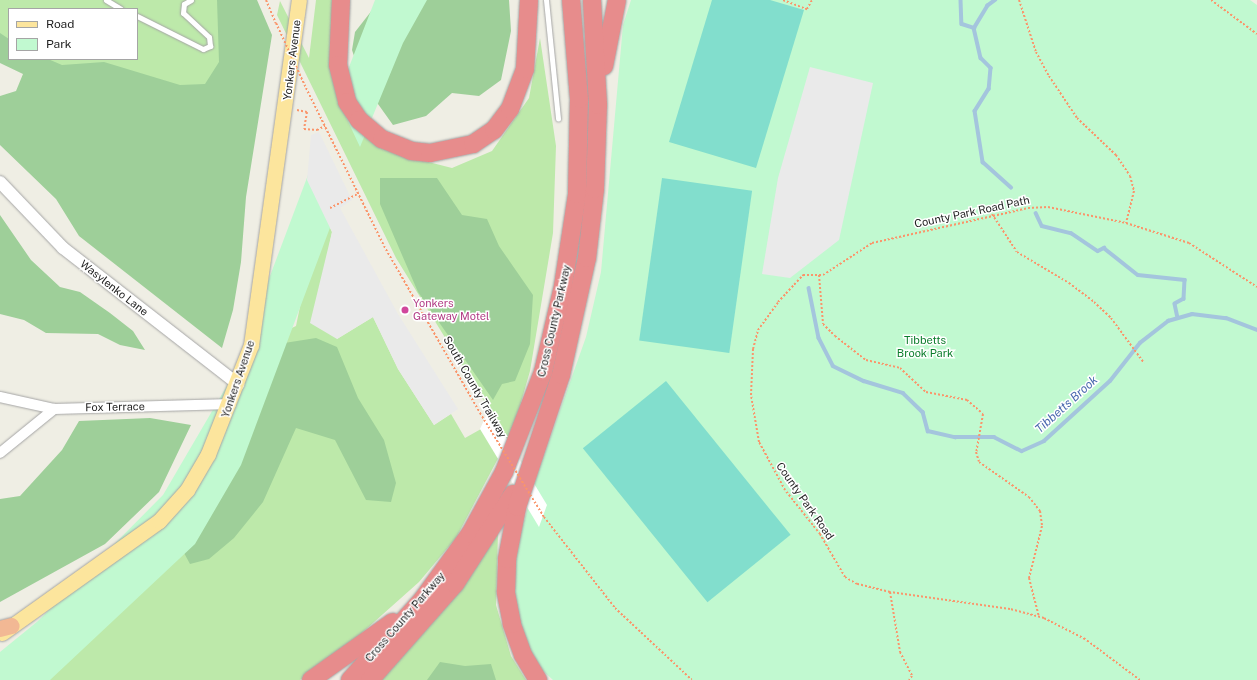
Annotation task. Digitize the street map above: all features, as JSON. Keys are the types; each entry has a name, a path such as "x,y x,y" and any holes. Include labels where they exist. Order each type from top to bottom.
{"highway":[{"path":"341,0 338,65 347,102 359,120 382,139 411,151 430,153 473,144 494,130 510,109 525,69 529,0"},
{"name":"Cross County Parkway","path":"350,680 422,600 458,552 493,495 520,435 549,351 567,264 578,170 579,99 571,0"},
{"name":"Cross County Parkway","path":"540,438 561,375 583,279 595,189 598,105 592,0"},
{"path":"598,105 617,0"},
{"path":"370,680 481,549 514,493 540,438"},
{"path":"538,680 523,655 512,624 506,575 512,525 540,438"},
{"path":"311,680 422,600"}],"main road":[{"name":"Yonkers Avenue","path":"4,630 125,548 174,506 199,472 231,404 251,345 260,297 300,0"}],"street":[{"name":"Wasylenko Lane","path":"0,182 63,248 238,384"},
{"name":"Fox Terrace","path":"0,397 54,410 231,404"},
{"path":"0,453 54,410"}],"lane":[{"path":"106,0 119,8"},
{"path":"138,16 204,49 210,46 209,37 183,13 184,4 191,0"},
{"path":"546,0 558,118"}],"path":[{"name":"South County Trailway","path":"266,0 306,88 358,194 407,288 480,413 544,517 615,608 692,680"},
{"path":"783,0 807,9 812,0"},
{"path":"1019,0 1036,52 1049,76 1077,118 1116,155 1130,176 1134,191 1126,223"},
{"path":"1211,0 1257,34"},
{"path":"307,112 304,128 317,130 325,126"},
{"path":"330,208 358,194"},
{"name":"County Park Road Path","path":"819,275 872,243 992,214 1041,206 1126,223 1189,243 1257,287"},
{"path":"992,214 1017,252 1069,283 1094,302 1111,318 1123,338 1144,363"},
{"name":"County Park Road","path":"819,275 803,275 768,314 753,349 751,395 759,442 785,490 820,534 845,577 857,584 890,592 1010,609 1039,617 1085,639 1140,680"},
{"path":"819,275 818,307 823,324 835,336 866,360 900,368 926,392 953,396 977,406 982,414 982,423 976,452 979,462 1029,497 1040,511 1042,526 1029,578 1039,617"},
{"path":"890,592 900,652 912,676 909,680"}],"green space":[{"path":"0,0 217,0 236,59 202,131 32,60 138,60 138,8 8,8 8,49 0,45"},
{"path":"217,0 257,0 272,35 246,197 241,262 233,310 222,348 79,236 56,199 0,145 0,96 16,91 23,74 0,63 0,33 8,38 8,60 50,60 62,65 104,62 180,85 205,84 219,62"},
{"path":"316,0 335,0 334,78 393,153 452,168 492,151 529,98 540,38 556,146 553,233 530,371 513,430 456,538 419,582 355,639 300,680 0,680 129,570 281,333 296,326 317,224 325,217 332,232 329,247 337,339 373,317 398,369 434,425 451,414 465,438 481,429 489,409 396,258 277,15 280,1 309,58"},
{"path":"375,0 427,0 403,43 360,147 337,98"},
{"path":"380,0 509,0 511,31 501,80 479,96 452,93 426,116 393,125 363,83 352,50 355,32"},
{"name":"Tibbetts Brook Park","path":"631,0 1250,0 1257,5 1257,680 553,680 527,656 512,593 514,558 535,481 586,337 601,272 623,25"},
{"path":"311,167 334,217 241,465 195,544 50,680 0,680 0,652 38,621 163,495 232,377"},
{"path":"380,178 437,178 462,215 487,219 499,246 533,295 530,344 515,381 502,384 493,400 418,292 380,204"},
{"path":"0,215 31,260 60,287 80,292 110,313 133,331 145,350 120,345 98,334 46,333 24,320 0,314"},
{"path":"316,338 337,347 358,398 384,440 396,483 391,502 366,500 335,440 296,428 263,502 234,538 209,559 190,564 177,540 278,344"},
{"path":"150,418 191,425 159,492 105,544 0,602 0,499 20,496 62,450 79,421"},
{"path":"498,533 496,605 511,656 526,680 380,680"},
{"path":"440,662 465,666 491,664 496,680 427,680"}],"shaded area":[{"path":"712,0 770,0 804,10 756,168 669,142"},
{"path":"810,67 873,83 839,240 790,278 762,274 778,178"},
{"path":"319,132 352,200 340,208 398,314 458,409 434,425 398,369 373,317 337,339 310,323 332,232 307,180 311,135"},
{"path":"662,178 752,191 729,353 639,340"},
{"path":"666,381 791,535 707,602 583,448"}],"pier":[{"path":"489,409 547,505 539,527 480,429"}],"waterway":[{"path":"961,0 962,24 974,28 981,58 991,68 989,89 975,111 983,162 1011,187"},
{"path":"974,28 987,6 995,0"},
{"path":"1036,213 1042,226 1071,233 1098,251 1104,248 1138,275 1185,280 1184,299 1175,304 1178,318"},
{"name":"Tibbetts Brook","path":"809,288 819,338 833,366 864,381 903,393 923,412 928,431 955,437 994,437 1022,451 1044,441 1110,381 1140,343 1168,321 1192,314 1226,318 1257,330"}],"place":[{"name":"Yonkers Gateway Motel","path":"405,310"}]}
